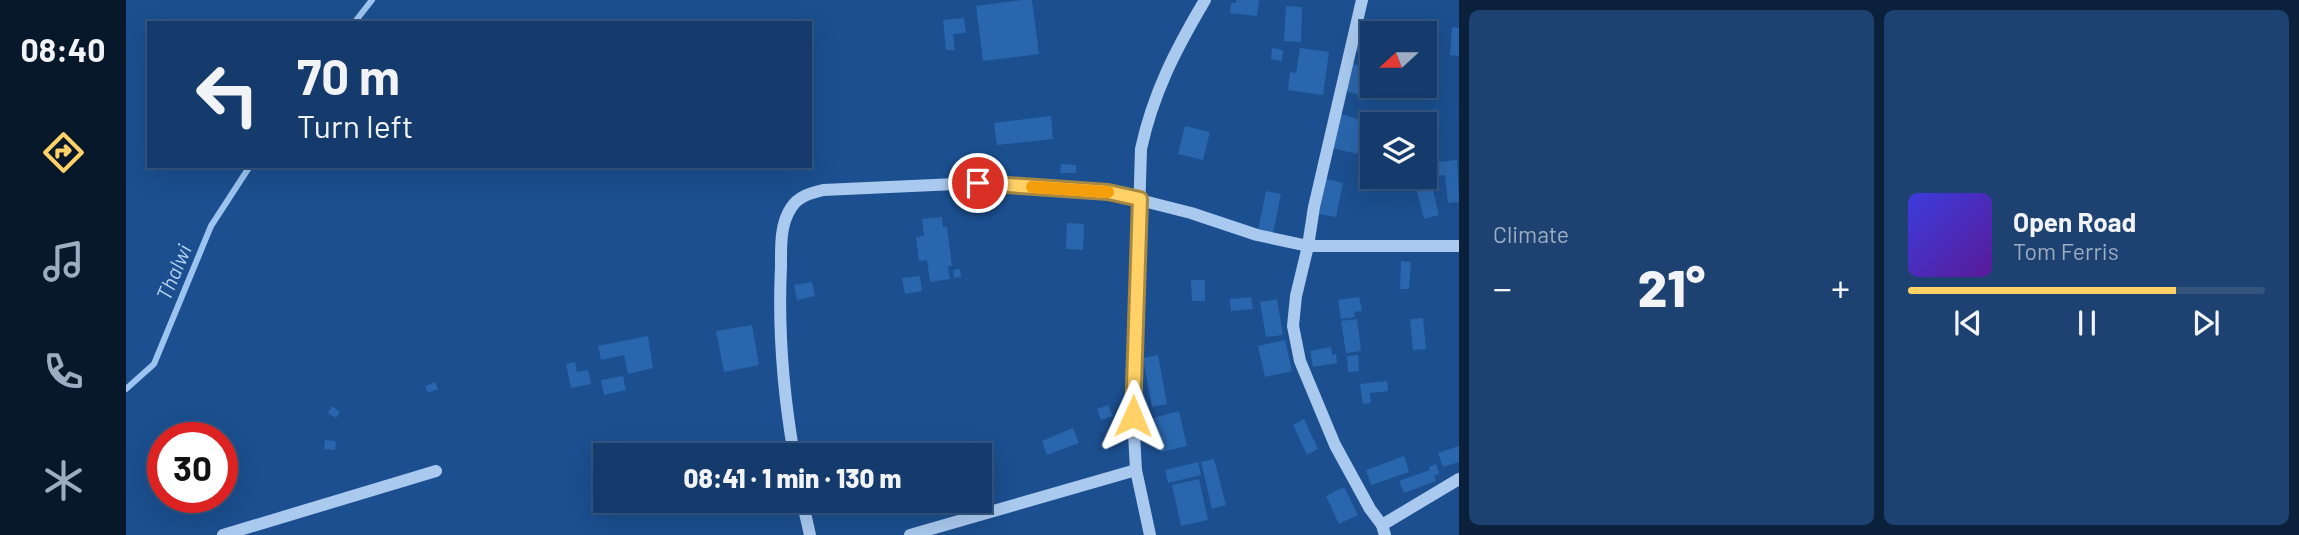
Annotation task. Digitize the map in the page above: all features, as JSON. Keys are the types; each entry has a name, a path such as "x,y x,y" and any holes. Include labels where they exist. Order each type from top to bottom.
{"street":[{"path":"1150,535 1136,470 1133,416 1141,149 1147,122 1174,51 1205,0"},
{"path":"1362,0 1314,207 1293,313 1300,361 1335,445 1384,530 1459,479"},
{"path":"792,443 783,382 779,298 782,240 785,220 796,200 810,193 823,190 978,183 1108,192 1308,246 1459,246"},
{"path":"910,535 1136,470"},
{"path":"223,535 436,471"},
{"path":"805,513 810,535"}],"building":[{"path":"1032,0 1039,54 983,61 976,6"},
{"path":"1236,0 1259,0 1257,16 1230,13 1231,3 1236,3"},
{"path":"1286,6 1302,7 1301,42 1284,41"},
{"path":"964,18 966,33 953,34 955,50 946,50 943,20"},
{"path":"1452,27 1459,28 1459,56 1450,55"},
{"path":"1360,30 1360,52 1355,51"},
{"path":"1272,48 1283,50 1282,61 1271,59"},
{"path":"1300,48 1329,52 1323,95 1288,90 1290,72 1296,73"},
{"path":"1353,64 1360,66 1359,95 1345,91"},
{"path":"1340,114 1360,120 1357,154 1332,148"},
{"path":"1051,116 1053,139 997,145 994,123"},
{"path":"1185,126 1210,132 1203,160 1178,154"},
{"path":"1457,160 1459,202 1448,203 1445,175 1437,176 1437,162"},
{"path":"1061,164 1076,165 1076,173 1060,173"},
{"path":"1326,179 1343,183 1336,217 1319,214"},
{"path":"1416,189 1432,189 1439,215 1424,219"},
{"path":"1266,191 1281,194 1273,233 1258,230"},
{"path":"942,217 943,227 947,227 952,266 948,266 950,279 930,282 927,260 919,261 916,237 924,236 922,219"},
{"path":"1067,223 1084,224 1083,250 1066,249"},
{"path":"1401,261 1411,262 1409,289 1400,289"},
{"path":"960,269 961,277 954,278 953,270"},
{"path":"920,276 922,291 905,294 902,278"},
{"path":"1191,280 1205,280 1205,301 1192,301"},
{"path":"812,282 815,296 797,300 794,285"},
{"path":"1251,297 1253,309 1231,311 1230,299"},
{"path":"1359,297 1362,311 1354,312 1355,317 1341,319 1338,300"},
{"path":"1277,299 1283,335 1266,337 1260,302"},
{"path":"1423,318 1426,349 1413,350 1410,319"},
{"path":"1357,319 1361,351 1346,353 1341,321"},
{"path":"752,325 759,365 724,372 716,331"},
{"path":"648,336 653,368 628,374 624,355 601,360 598,346"},
{"path":"1285,340 1292,371 1265,377 1258,346"},
{"path":"1331,347 1332,355 1336,354 1337,363 1313,367 1310,351"},
{"path":"1158,355 1167,404 1152,407 1143,358"},
{"path":"1358,355 1359,371 1348,372 1347,356"},
{"path":"575,362 577,372 588,370 591,384 571,388 566,364"},
{"path":"623,376 626,390 604,395 601,380"},
{"path":"1387,381 1388,391 1370,393 1371,403 1363,404 1360,384"},
{"path":"435,382 438,389 428,393 425,386"},
{"path":"1108,405 1113,416 1101,420 1097,409"},
{"path":"332,406 340,412 336,418 328,413"},
{"path":"1179,411 1187,446 1161,452 1153,418"},
{"path":"1304,419 1318,449 1307,455 1293,425"},
{"path":"1073,428 1079,443 1047,455 1042,441"},
{"path":"325,440 336,441 335,450 324,449"},
{"path":"1459,446 1459,462 1443,467 1438,453"},
{"path":"1404,456 1409,472 1371,485 1366,470"},
{"path":"1214,459 1226,505 1212,509 1201,462"},
{"path":"1198,462 1201,475 1168,483 1165,470"},
{"path":"1436,464 1439,474 1434,476 1436,481 1404,493 1399,481 1430,470 1429,467"},
{"path":"1199,479 1208,520 1181,526 1172,485"},
{"path":"1344,487 1358,515 1339,524 1326,496"}],"waterway":[{"name":"Thalwi","path":"356,21 372,0"},
{"name":"Thalwi","path":"126,389 154,364 211,226 249,168"}],"slow traffic":[{"path":"1032,187 1108,192"}],"route":[{"path":"978,183 1108,192 1140,199 1133,416"}]}
